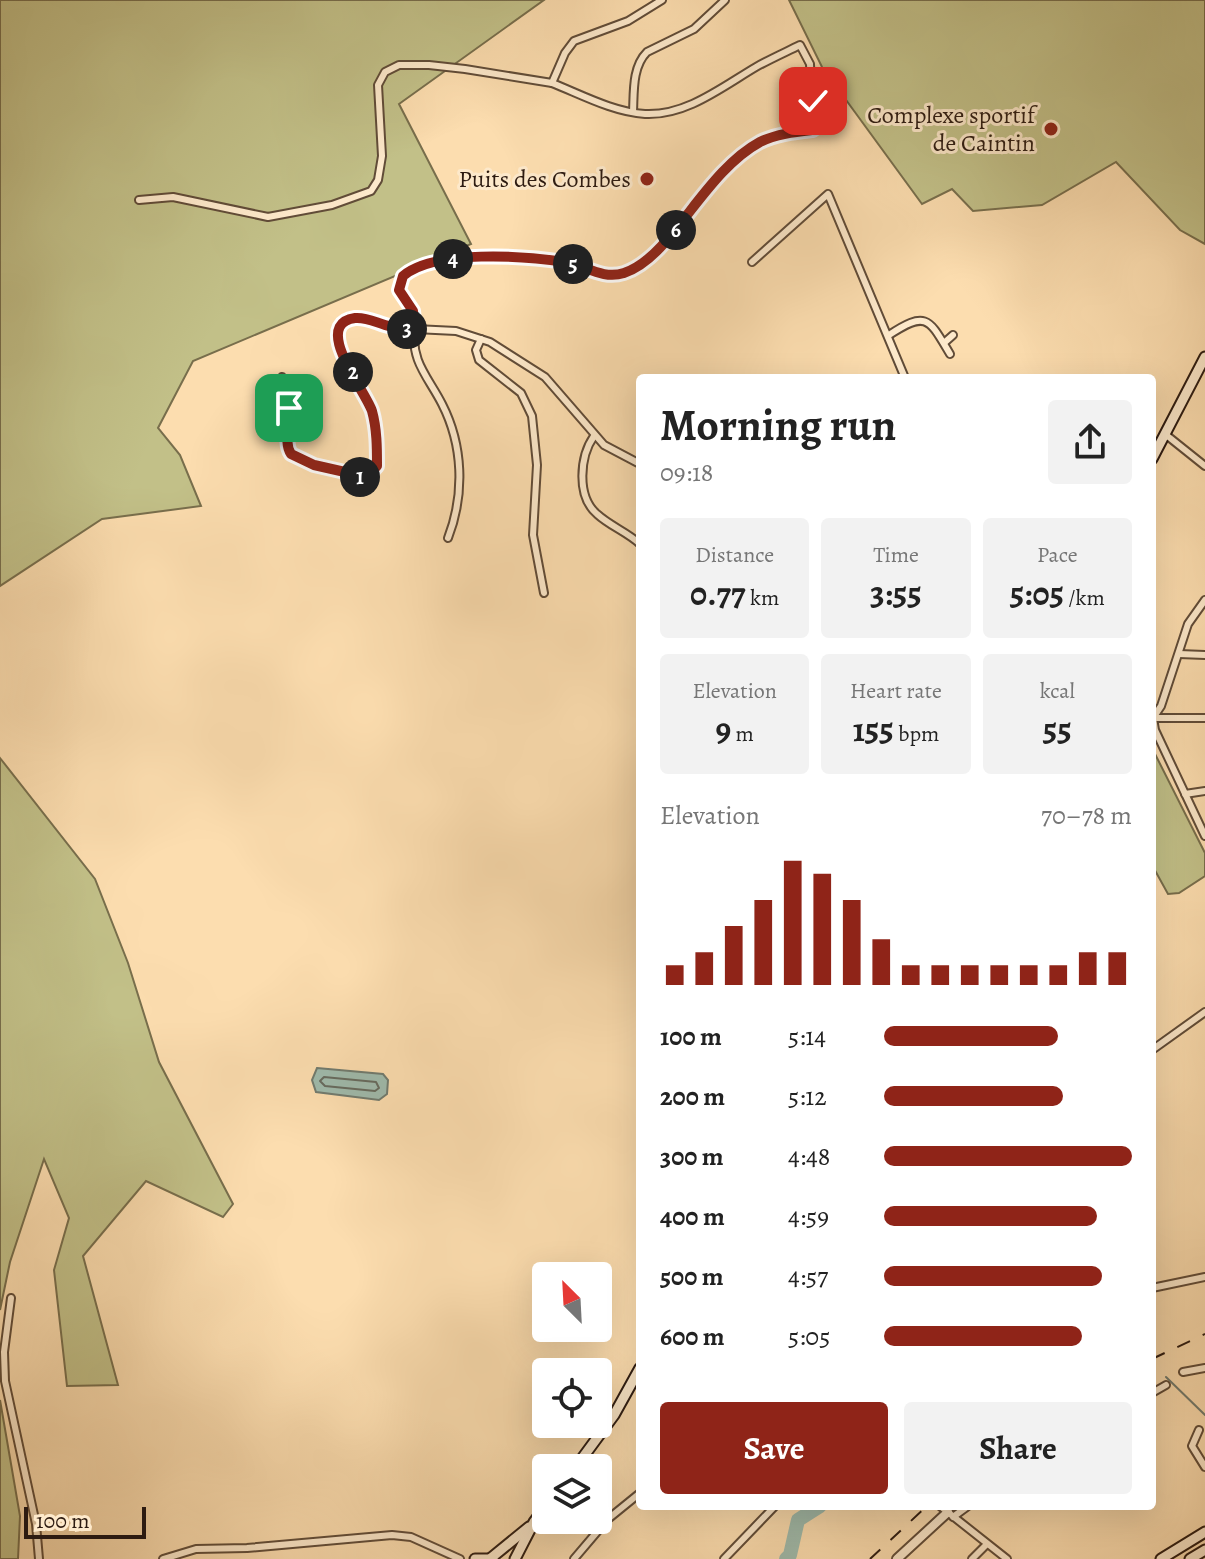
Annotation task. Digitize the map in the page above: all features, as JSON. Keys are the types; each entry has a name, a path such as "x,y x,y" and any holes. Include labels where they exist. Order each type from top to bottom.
{"main road":[{"path":"1156,451 1205,357"},
{"path":"585,1454 614,1415 636,1375"},
{"path":"475,1559 492,1559 532,1524"},
{"path":"515,1559 532,1526"},
{"path":"1161,1559 1205,1532"},
{"path":"1190,1559 1204,1552"}],"street":[{"path":"552,83 565,53 574,41 628,21 662,0"},
{"path":"633,112 636,72 641,58 694,29 725,0"},
{"path":"139,200 173,197 268,217 332,205 371,191 378,180 382,156 378,85 385,72 399,65 453,67 524,76 633,112 660,113 689,105 800,45 810,64 813,130 775,136 748,150 729,167 657,251 623,273 602,274 564,262 473,256 407,272 400,281 399,290 413,311 415,355 447,415 458,454 457,504 448,538"},
{"path":"752,262 828,194 904,374"},
{"path":"282,377 290,418 286,443 291,454 314,465 367,477 377,466 374,420 367,400 339,348 336,335 342,324 355,318 415,329 456,331 481,339 545,377 594,436 604,445 636,462"},
{"path":"889,335 911,321 925,321 950,354"},
{"path":"944,343 953,335"},
{"path":"481,339 476,350 479,360 521,393 532,416 537,465 533,535 544,593"},
{"path":"1165,434 1205,466"},
{"path":"594,436 583,465 584,486 590,506 636,541"},
{"path":"1156,713 1161,706 1188,624 1205,600"},
{"path":"1179,654 1205,655"},
{"path":"1156,718 1205,718"},
{"path":"1156,732 1205,836"},
{"path":"1185,794 1205,791"},
{"path":"1156,1047 1205,1012"},
{"path":"1156,1287 1205,1277"},
{"path":"11,1298 4,1352 5,1381 36,1524 39,1559"},
{"path":"1183,1372 1205,1368"},
{"path":"1156,1391 1166,1385"},
{"path":"1199,1430 1192,1446 1205,1467"},
{"path":"574,1559 608,1519 636,1496"},
{"path":"724,1559 771,1510"},
{"path":"897,1559 947,1512 1007,1559"},
{"path":"163,1559 196,1549 247,1548 392,1535 411,1537 460,1559"},
{"path":"972,1559 987,1544"},
{"path":"437,1549 446,1559"}],"shaded area":[{"path":"0,0 544,0 399,104 471,244 193,361 158,428 180,455 201,506 102,519 0,586"},
{"name":"Complexe sportif de Caintin","path":"789,0 1205,0 1205,244 1180,230 1116,162 1042,205 973,211 952,189 922,204 822,67"},
{"path":"1156,756 1205,853 1205,876 1179,893 1168,894 1156,872"},
{"path":"0,758 95,879 128,963 159,1062 233,1204 223,1217 146,1181 83,1256 118,1385 67,1386 54,1270 69,1218 44,1159 10,1262 0,1310"},
{"path":"0,1400 20,1516 18,1559 0,1559"}],"water":[{"path":"317,1068 383,1074 388,1080 387,1094 379,1100 316,1092 312,1080"}],"waterway":[{"path":"1166,1377 1205,1415"},
{"path":"786,1559 790,1555 798,1520 814,1510"}],"railway":[{"path":"1156,1357 1205,1334"},
{"path":"870,1559 923,1510"}],"place":[{"name":"Complexe sportif de Caintin","path":"1051,129"},
{"name":"Puits des Combes","path":"647,179"}],"route":[{"path":"289,408 290,428 286,443 291,454 314,465 367,477 377,466 374,420 357,379 339,348 336,335 342,324 364,318 415,329 413,311 399,290 400,281 407,272 456,258 488,256 564,262 610,275 634,268 666,242 703,196 748,150 775,136 813,130 813,101"}]}
